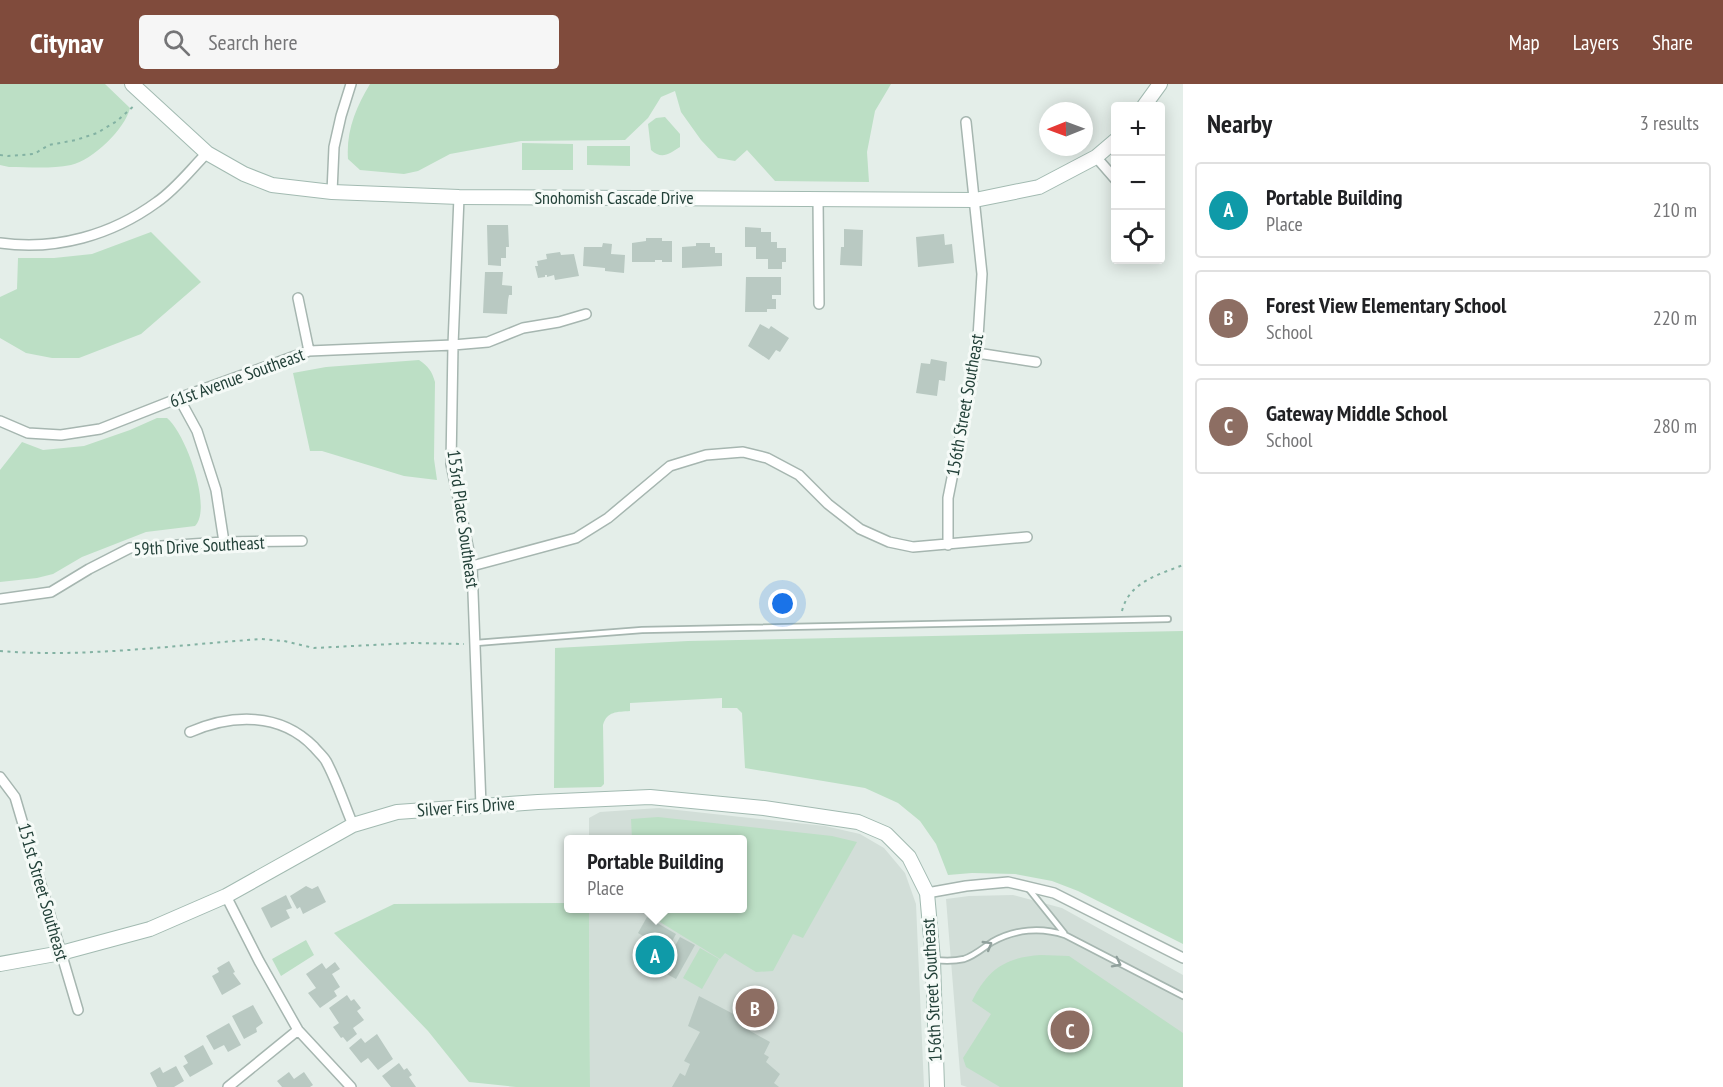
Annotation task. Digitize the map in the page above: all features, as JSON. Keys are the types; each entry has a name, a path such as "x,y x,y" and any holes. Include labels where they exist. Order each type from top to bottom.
{"street":[{"name":"Snohomish Cascade Drive","path":"132,84 207,153 243,174 272,185 332,192 459,197 975,200 1039,187 1096,157 1111,144"},
{"path":"1147,102 1160,84"},
{"path":"332,192 334,147 348,85"},
{"name":"156th Street Southeast","path":"948,545 948,498 977,353 982,274 966,122"},
{"path":"0,243 22,246 71,242 122,225 159,201 207,153"},
{"path":"1096,157 1111,174"},
{"name":"153rd Place Southeast","path":"459,197 451,464 472,566 481,806"},
{"path":"818,199 819,304"},
{"path":"298,298 309,351"},
{"name":"61st Avenue Southeast","path":"0,421 28,433 61,435 100,429 309,351 488,342 523,328 559,322 586,314"},
{"path":"977,353 1036,362"},
{"path":"179,398 197,431 216,490 224,542"},
{"path":"472,566 576,538 608,518 670,466 706,455 743,452 767,458 799,475 828,504 860,529 889,542 913,547 1027,537"},
{"name":"59th Drive Southeast","path":"0,599 51,592 88,569 130,548 224,542 302,541"},
{"path":"190,732 211,723 245,719 279,723 303,736 326,760 354,825"},
{"name":"151st Street Southeast","path":"0,777 15,797 78,1010"},
{"name":"Silver Firs Drive","path":"0,964 61,953 150,929 226,896 354,825 397,812 650,797 764,808 858,822 886,834 909,857 927,893"},
{"path":"927,893 1008,882 1054,893 1183,958"},
{"name":"156th Street Southeast","path":"927,893 933,960 937,1087"},
{"path":"226,896 298,1030 351,1087"},
{"path":"228,1087 298,1030"}],"lane":[{"path":"476,643 642,630 1168,619"},
{"path":"1027,887 1065,935"},
{"path":"933,960 963,959 1010,934 1028,930 1054,931 1183,996"}],"path":[{"path":"0,155 34,154 49,145 98,133 117,121 146,96"},
{"path":"1120,620 1125,598 1148,579 1183,565"},
{"path":"0,651 74,652 261,639 314,648 367,644 476,643"}],"shaded area":[{"path":"659,808 825,826 860,834 884,848 905,873 916,904 924,1087 590,1087 589,913 747,913 747,835 589,835 589,818 600,812"},
{"path":"1013,895 1062,908 1183,975 1183,1087 967,1087 961,1085 946,899"}],"green space":[{"path":"0,84 105,84 130,108 115,134 98,150 80,162 56,167 9,167 0,165"},
{"path":"370,84 891,84 875,111 867,152 869,182 775,181 747,150 735,161 718,158 701,140 681,112 675,91 661,97 648,118 625,140 521,141 450,154 418,171 404,174 360,170 348,159 350,129 360,101"},
{"path":"665,117 680,134 680,147 669,154 659,155 651,150 648,124 656,118"},
{"path":"522,143 573,144 573,170 522,170"},
{"path":"587,146 630,146 630,166 587,165"},
{"path":"151,232 201,282 141,334 79,358 52,358 26,353 0,338 0,297 17,289 18,258 54,258 92,254"},
{"path":"419,360 429,369 435,382 434,459 437,480 404,476 322,451 310,451 293,373 326,367"},
{"path":"157,418 167,418 182,438 189,454 201,504 200,517 195,526 146,532 82,557 53,574 0,582 0,470 22,442 43,450 84,446"},
{"path":"1183,631 1183,944 1078,891 1052,881 1015,874 948,875 936,844 920,821 898,803 865,788 745,768 742,713 737,708 722,708 722,698 630,703 630,711 610,715 603,725 604,784 601,787 554,788 555,648 688,641"},
{"path":"658,817 832,836 857,842 803,938 793,934 773,971 756,972 725,953 720,959 645,913 747,913 747,835 632,835 631,819"},
{"path":"564,903 564,913 589,913 590,1087 516,1087 469,1082 428,1031 334,933 394,904"},
{"path":"306,940 314,955 281,976 272,959"},
{"path":"700,948 719,959 702,989 683,978"},
{"path":"1041,955 1069,956 1183,1033 1183,1087 1000,1087 966,1067 963,1058 991,1014 972,1001 978,990 992,973 1008,962"}],"building":[{"path":"487,225 508,225 509,247 506,247 506,258 501,258 501,266 488,265"},
{"path":"745,227 761,228 761,232 771,232 771,242 777,242 777,248 786,248 786,262 782,262 782,269 768,269 768,259 756,259 756,247 745,247"},
{"path":"844,229 863,230 862,266 840,265 841,247 844,247"},
{"path":"944,234 945,245 952,244 954,263 918,267 916,237"},
{"path":"646,238 662,238 662,241 672,241 672,262 655,260 655,262 632,262 632,243 646,241"},
{"path":"603,243 612,244 611,254 625,255 624,273 583,266 584,247 602,247"},
{"path":"696,243 710,243 710,247 715,247 715,253 722,253 722,266 682,268 682,247 696,246"},
{"path":"560,252 561,255 574,254 579,276 555,280 554,275 538,278 535,266 538,266 537,261 547,259 546,254"},
{"path":"485,272 503,272 502,285 512,286 507,314 483,313"},
{"path":"746,277 781,277 781,295 772,295 772,299 776,299 776,309 767,309 767,312 745,312"},
{"path":"760,324 769,329 771,326 789,338 780,352 776,350 769,360 748,346"},
{"path":"931,359 947,362 945,381 939,380 937,396 916,393 921,363 930,364"},
{"path":"306,886 312,889 318,886 326,902 303,914 300,907 297,909 290,896"},
{"path":"286,895 292,908 286,910 290,918 271,928 261,908"},
{"path":"647,917 676,934 657,969 643,960 653,942 638,933"},
{"path":"680,937 695,945 676,979 661,971"},
{"path":"229,961 235,972 233,973 241,984 222,995 212,976 219,972 217,968"},
{"path":"335,962 340,969 332,974 340,987 334,991 337,996 320,1008 308,993 316,988 306,974 322,963 326,969"},
{"path":"347,995 351,1001 354,999 361,1008 357,1011 364,1020 353,1028 357,1034 347,1042 333,1027 339,1023 329,1008"},
{"path":"699,996 745,1020 743,1027 770,1042 764,1054 769,1057 766,1062 780,1074 774,1083 779,1087 672,1087 680,1073 685,1076 690,1064 684,1061 700,1032 688,1026"},
{"path":"253,1005 263,1023 256,1028 257,1032 244,1039 232,1016"},
{"path":"229,1023 241,1045 228,1052 224,1045 214,1050 206,1036"},
{"path":"377,1034 393,1059 378,1070 368,1058 361,1063 349,1048 361,1038 365,1043"},
{"path":"203,1045 213,1064 190,1077 183,1066 188,1063 184,1056"},
{"path":"399,1063 412,1075 409,1077 416,1087 391,1087 382,1076"},
{"path":"176,1066 184,1081 174,1087 157,1087 150,1073 160,1067 163,1073"},
{"path":"289,1072 294,1079 304,1072 313,1085 310,1087 282,1087 277,1081"}],"place":[{"name":"Portable Building","path":"655,955"},
{"name":"Forest View Elementary School","path":"755,1008"},
{"name":"Gateway Middle School","path":"1070,1030"}]}
